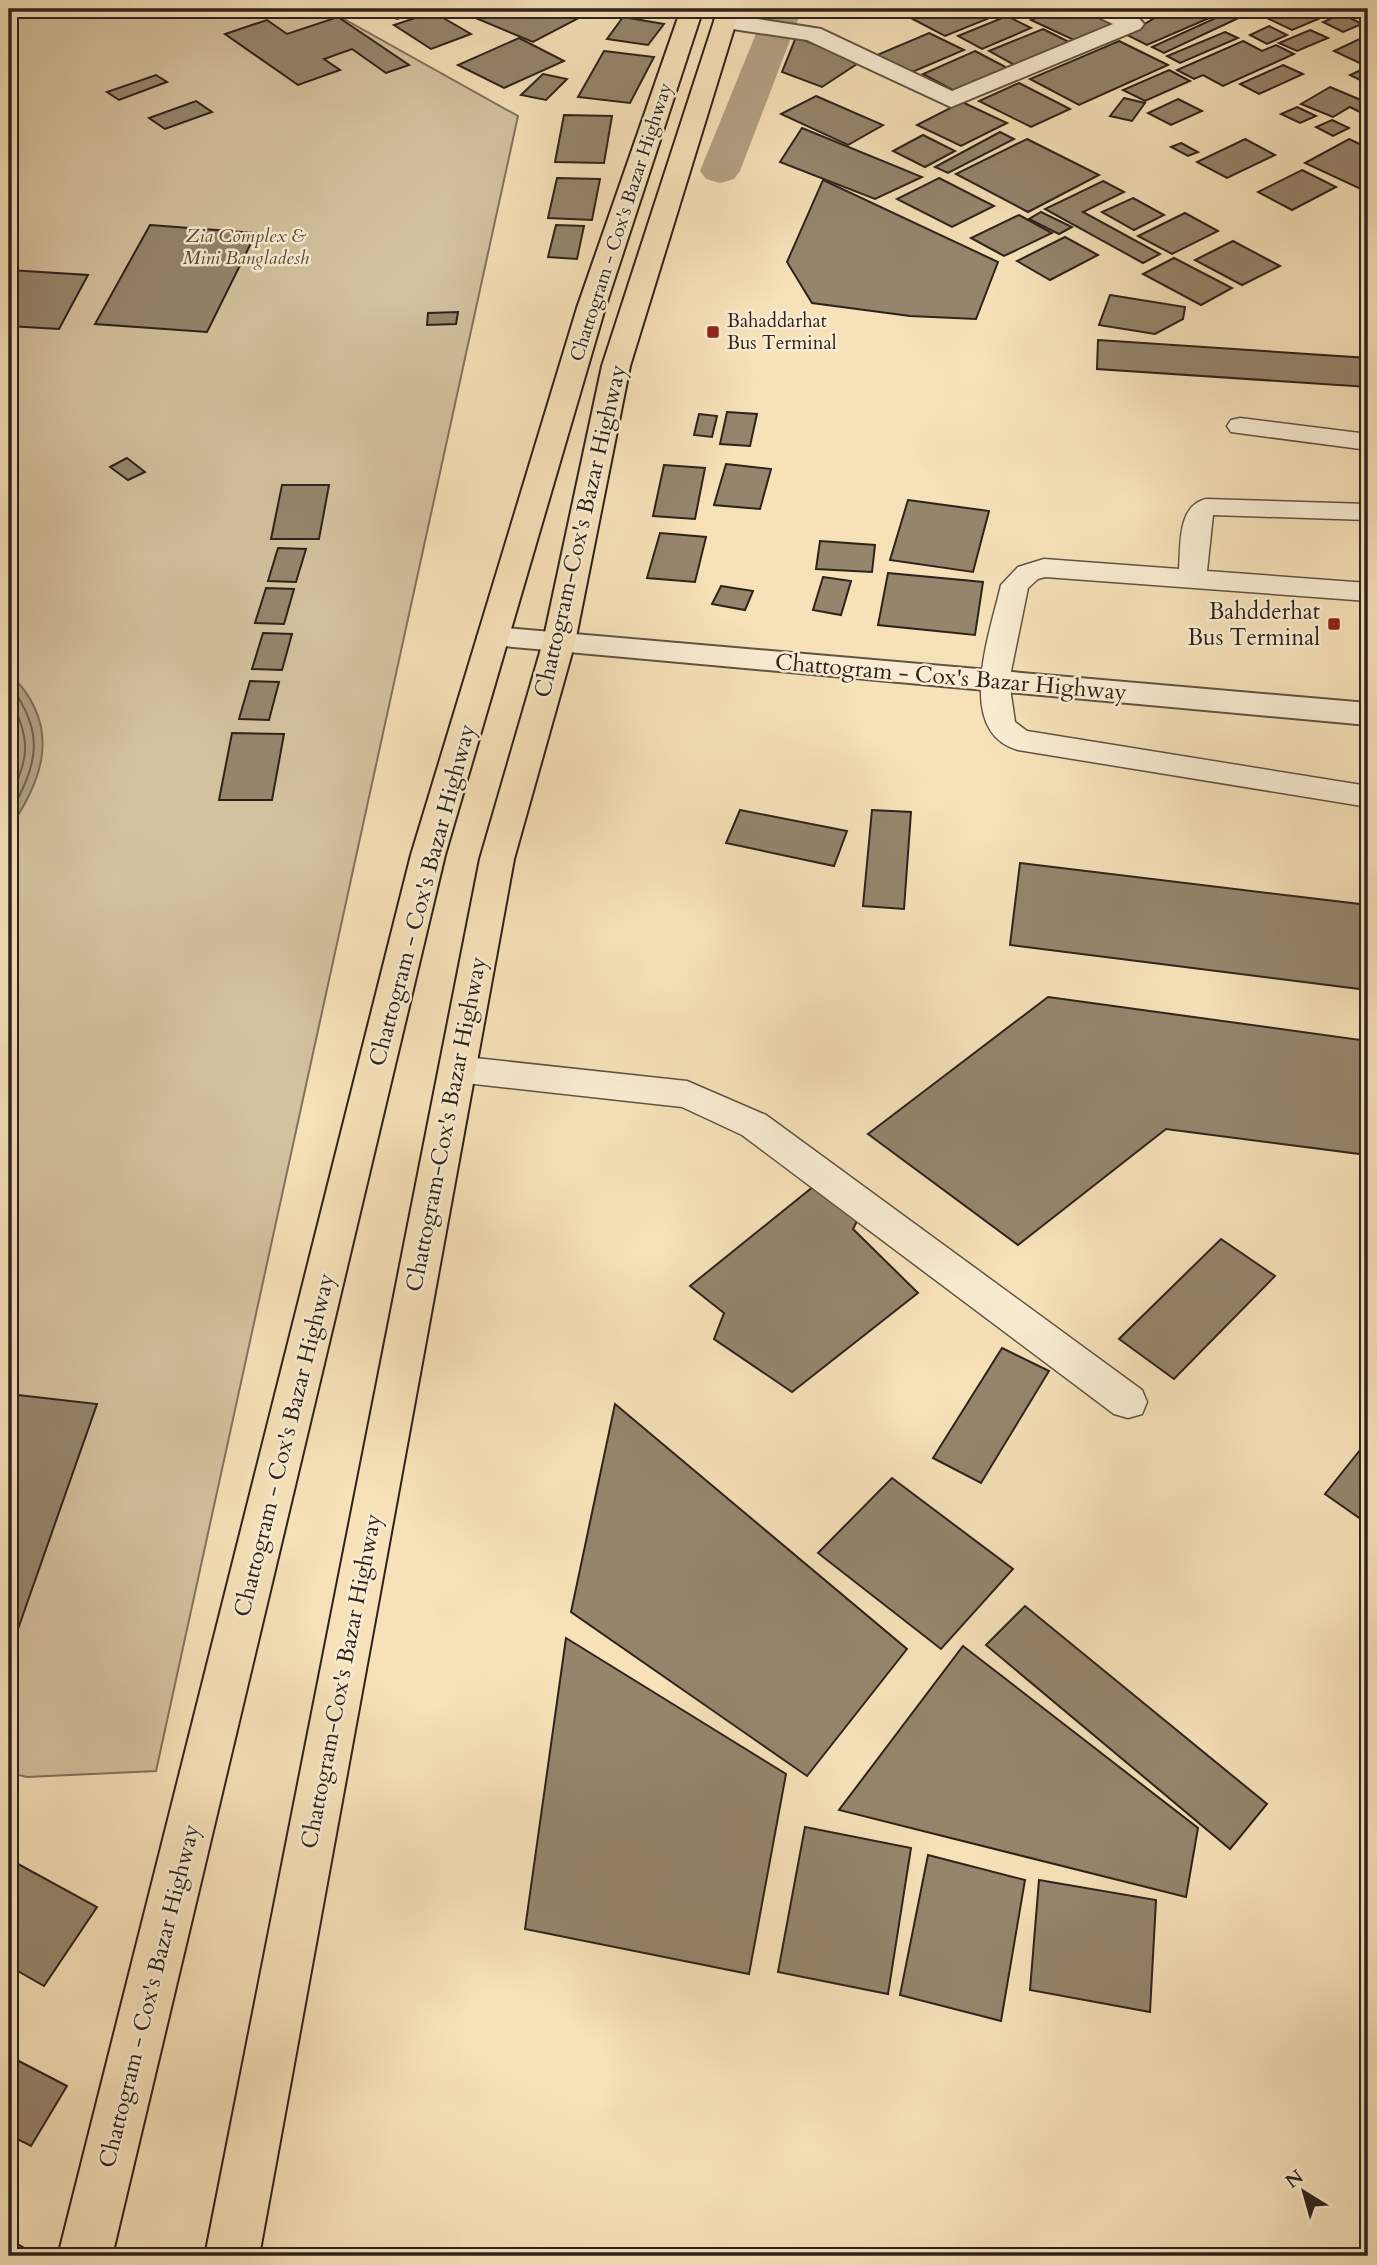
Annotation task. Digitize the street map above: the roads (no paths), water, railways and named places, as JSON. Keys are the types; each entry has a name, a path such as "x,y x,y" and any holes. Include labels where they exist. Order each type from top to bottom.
{"highway":[{"name":"Chattogram - Cox's Bazar Highway","path":"85,2256 428,855 591,308 716,13"},
{"name":"Chattogram-Cox's Bazar Highway","path":"232,2256 496,859 559,642 616,366 716,13"}],"street":[{"path":"716,13 813,34 951,100 1132,24 1100,9"},
{"name":"Chattogram - Cox's Bazar Highway","path":"493,637 1368,714"}],"lane":[{"path":"1240,426 1368,442"},
{"path":"1192,579 1198,516 1206,507 1368,512"},
{"path":"1368,592 1044,568 1028,573 1015,585 994,681 1001,726 1018,740 1368,797"},
{"path":"456,1069 687,1094 754,1125 1128,1402"}],"water":[{"path":"9,673 36,711 42,730 42,750 32,789 9,829"}],"waterway":[{"path":"720,171 784,9"}],"place":[{"name":"Bahaddarhat Bus Terminal","path":"713,332"},
{"name":"Bahdderhat Bus Terminal","path":"1334,624"}],"park label":[{"name":"Zia Complex & Mini Bangladesh","path":"246,247"}]}
